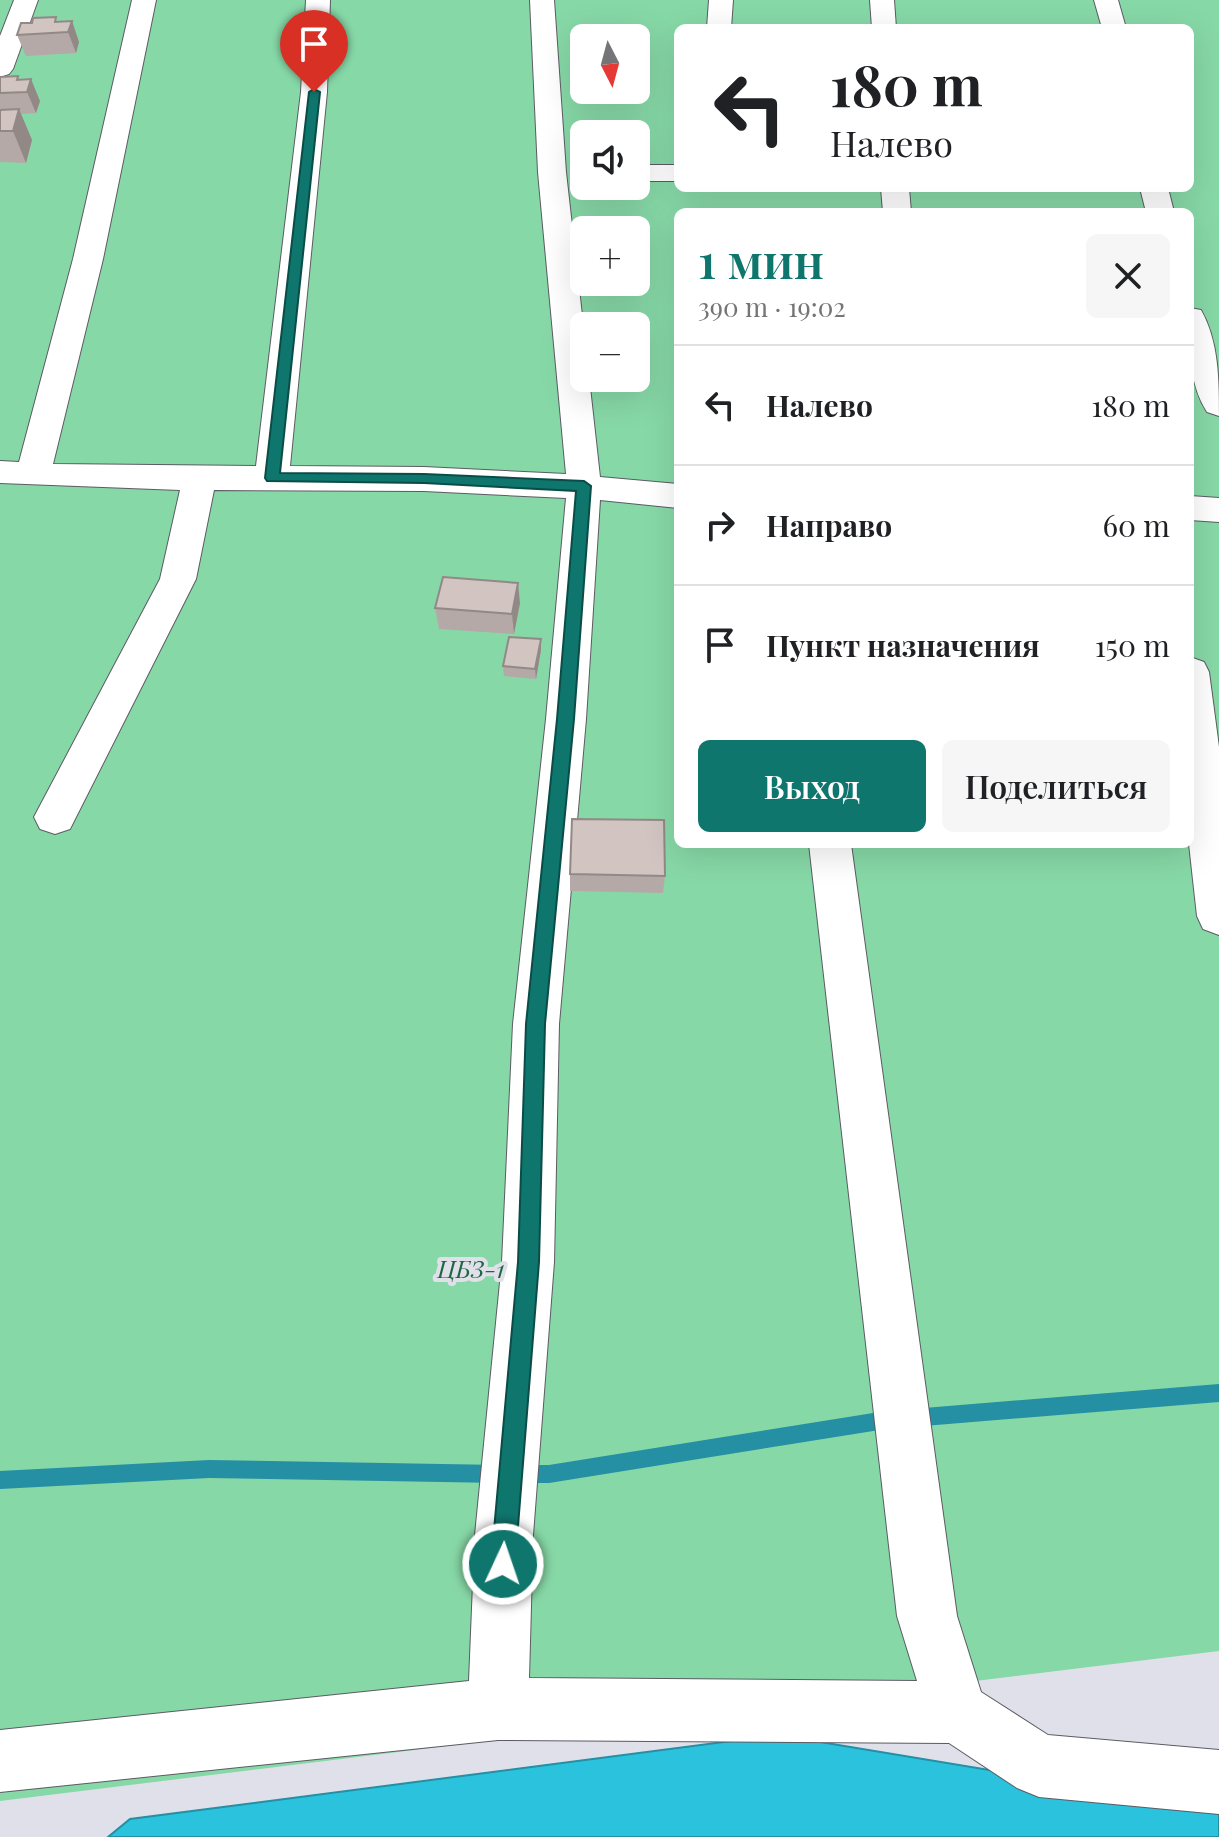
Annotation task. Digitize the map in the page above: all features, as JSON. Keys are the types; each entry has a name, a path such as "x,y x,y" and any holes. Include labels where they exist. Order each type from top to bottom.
{"street":[{"path":"0,69 26,0"},
{"path":"144,0 88,259 16,474 199,480 424,479 584,486 674,496"},
{"path":"272,478 314,92 318,0"},
{"path":"498,1709 504,1535 528,1262 536,1024 566,719 584,486 552,172 542,0"},
{"path":"719,24 721,0"},
{"path":"882,0 884,24"},
{"path":"1106,0 1113,24"},
{"path":"552,172 570,172"},
{"path":"650,173 674,173"},
{"path":"1194,329 1219,405"},
{"path":"55,817 178,579 199,480"},
{"path":"1194,508 1219,510"},
{"path":"1194,706 1219,916"},
{"path":"831,848 927,1616 957,1712"},
{"path":"0,1761 498,1709 957,1712 1039,1766 1219,1782"}],"green space":[{"name":"ЦБЗ-1","path":"0,0 1219,0 1219,1651 0,1801"}],"water":[{"path":"778,1735 1219,1808 1219,1837 108,1837 130,1819"}],"building":[{"path":"56,17 55,22 72,21 68,32 17,35 21,23 32,23 33,18"},
{"path":"18,76 17,80 31,79 27,92 0,93 0,77"},
{"path":"19,109 13,131 0,131 0,110"},
{"path":"443,577 518,583 512,614 435,608"},
{"path":"509,637 541,639 535,669 503,666"},
{"path":"572,819 664,820 665,876 570,874"}],"waterway":[{"path":"912,1418 1219,1393"},
{"path":"521,1474 549,1474 892,1419"},
{"path":"0,1480 209,1469 500,1474"}],"route":[{"path":"314,92 272,478 424,479 584,486 566,719 536,1024 528,1262 503,1564"}]}
